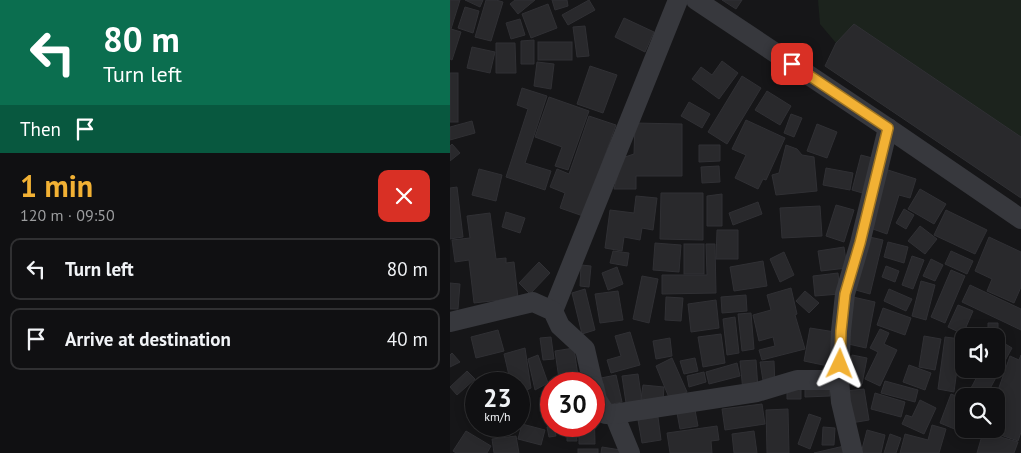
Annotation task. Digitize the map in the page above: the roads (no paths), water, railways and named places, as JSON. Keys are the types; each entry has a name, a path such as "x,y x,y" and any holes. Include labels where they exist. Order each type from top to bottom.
{"street":[{"path":"553,311 678,0"},
{"path":"696,0 1021,219"},
{"path":"853,453 841,402 839,380 841,331 845,294 860,243 888,128"},
{"path":"450,322 533,302 553,311 560,326 585,349 591,372"},
{"path":"605,412 614,414 757,392 797,380 839,380"},
{"path":"614,414 630,453"}]}
